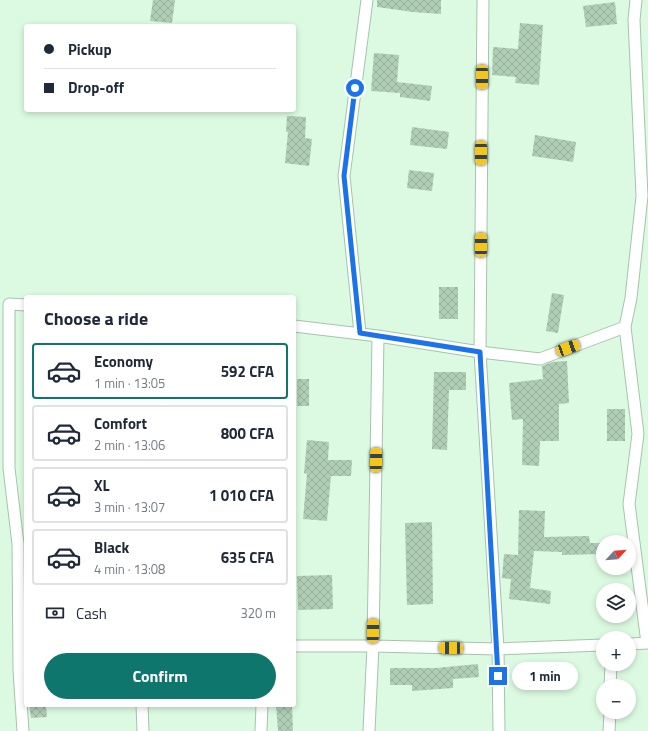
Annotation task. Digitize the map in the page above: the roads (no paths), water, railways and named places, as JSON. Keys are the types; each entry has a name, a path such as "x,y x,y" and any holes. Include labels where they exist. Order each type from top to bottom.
{"street":[{"path":"360,333 344,176 367,0"},
{"path":"483,0 480,352 498,649 499,731"},
{"path":"636,0 634,20 642,196 631,298 625,327 638,434 629,504 647,643 636,644"},
{"path":"23,731 23,669 18,544 9,468 9,304 24,305"},
{"path":"296,326 360,333 480,352 540,359 625,327"},
{"path":"369,731 378,336"},
{"path":"296,646 498,649 596,645"},
{"path":"142,707 143,731"},
{"path":"261,731 262,707"},
{"path":"609,731 610,719"}]}
